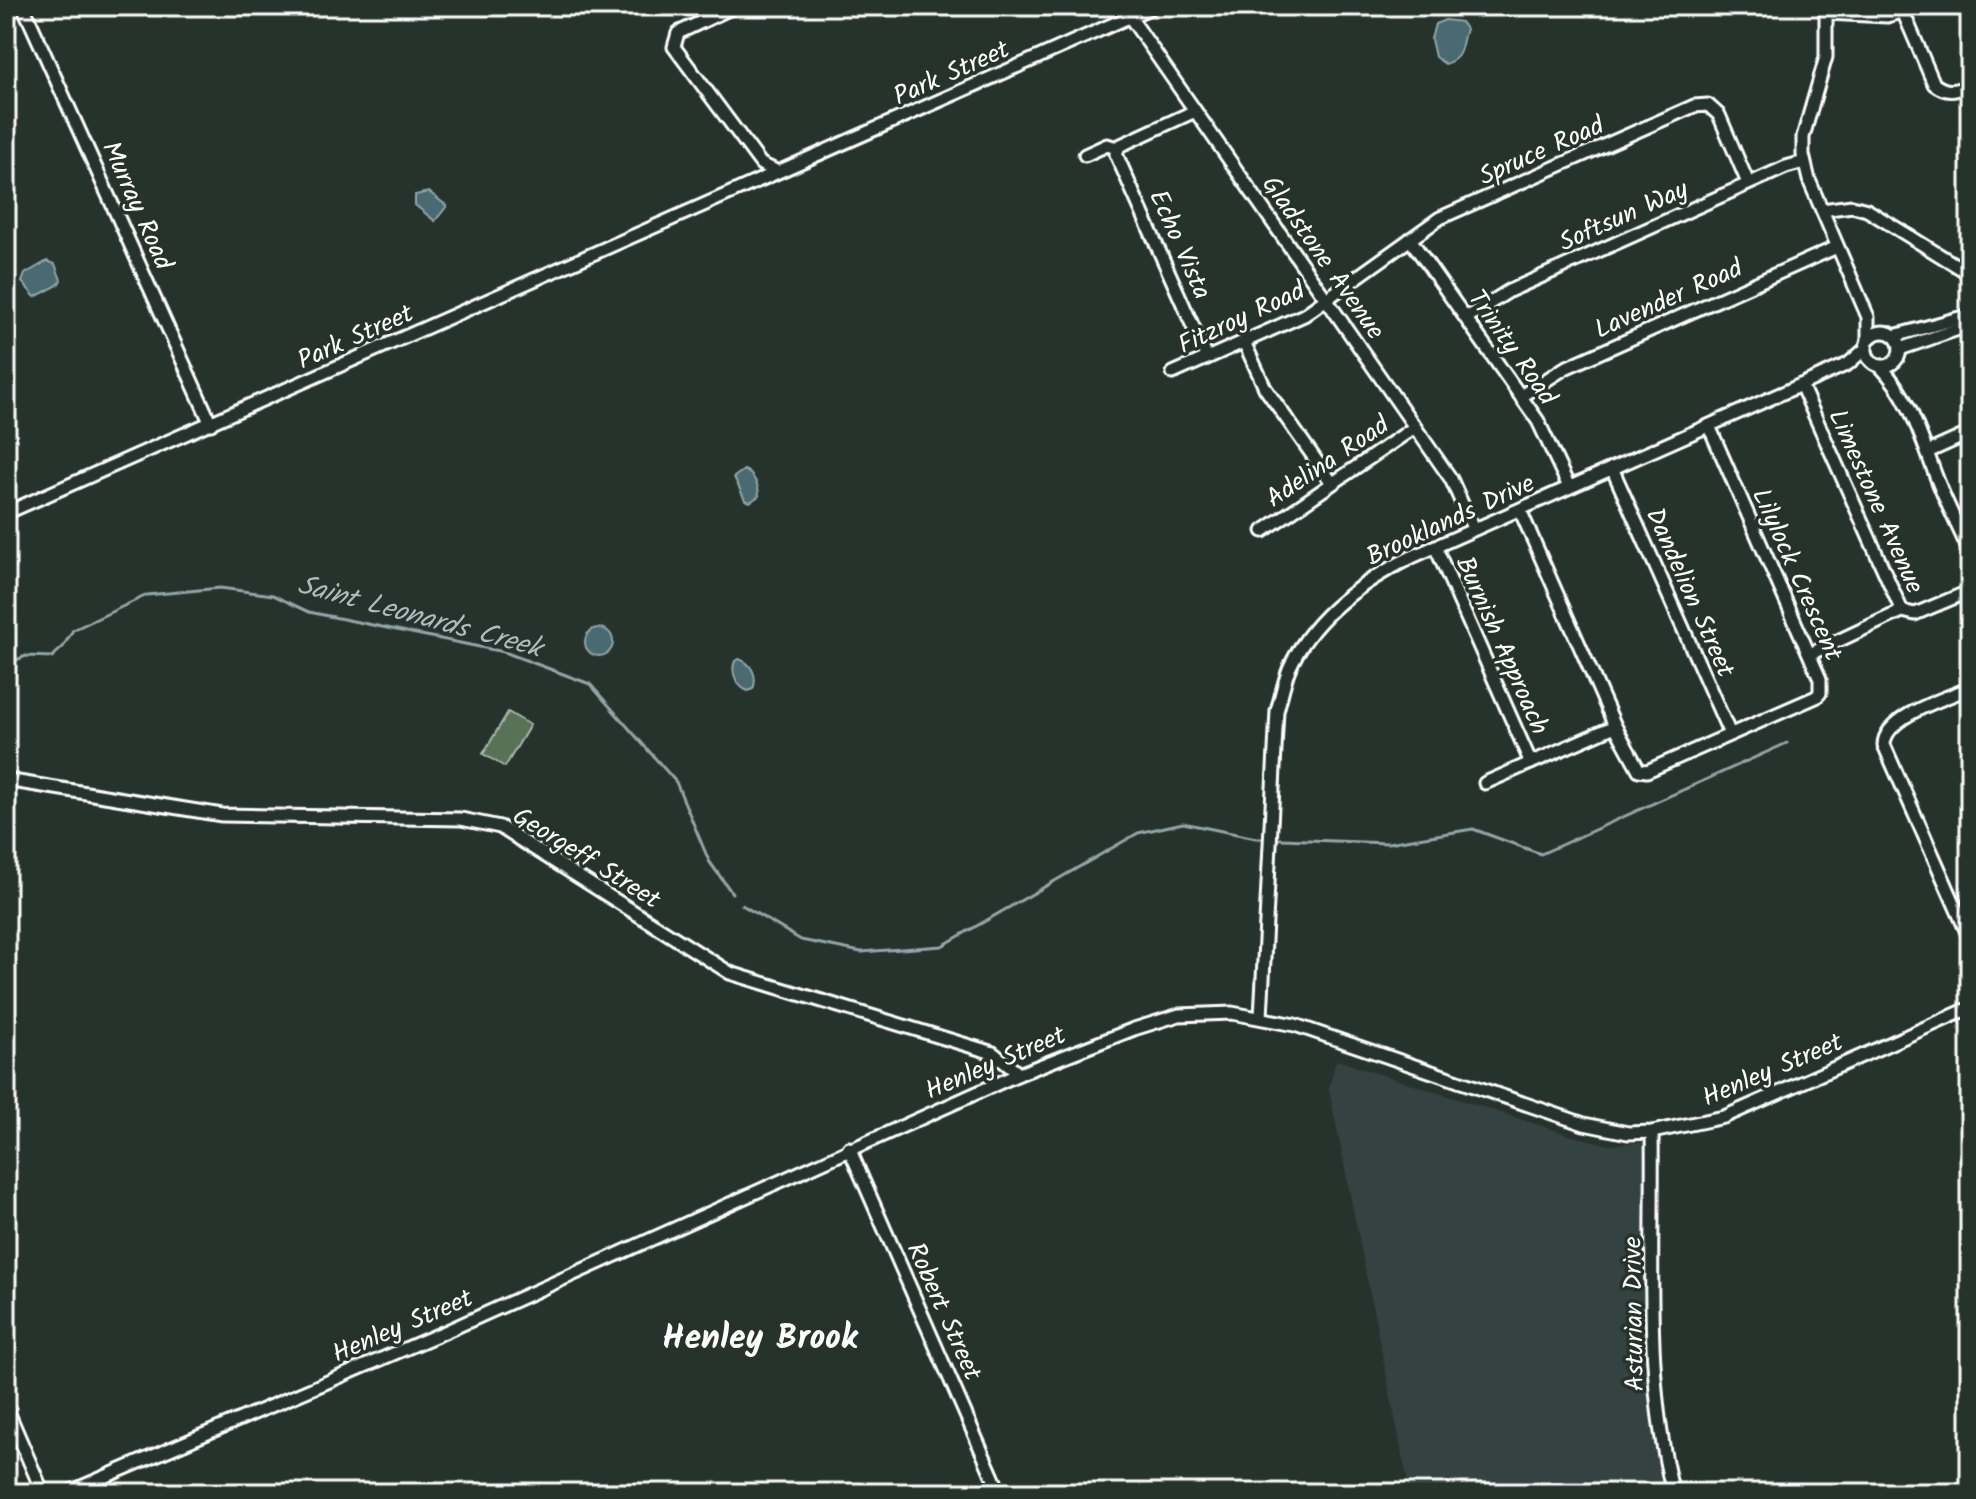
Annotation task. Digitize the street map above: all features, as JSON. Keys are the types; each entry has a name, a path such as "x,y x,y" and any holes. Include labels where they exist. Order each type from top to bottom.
{"street":[{"name":"Murray Road","path":"23,6 211,424"},
{"path":"735,6 678,33 674,47 761,164 775,170"},
{"name":"Park Street","path":"722,197 752,188 810,158 1154,6"},
{"path":"1921,6 1904,14 1826,10 1826,57 1803,137 1804,162 1868,317 1867,344 1876,364 1897,383 1930,451 1938,481 1967,538 1970,553"},
{"path":"1904,14 1934,84 1942,90 1955,91 1970,85"},
{"name":"Gladstone Avenue","path":"1130,17 1451,479 1473,528"},
{"name":"Spruce Road","path":"1326,299 1440,218 1694,106 1708,105 1719,115 1748,183"},
{"path":"1085,155 1107,145 1117,148 1195,111"},
{"name":"Echo Vista","path":"1117,148 1116,154 1207,358"},
{"name":"Park Street","path":"6,513 722,197 775,170 810,158"},
{"name":"Softsun Way","path":"1466,318 1509,291 1748,183 1804,162"},
{"path":"1822,210 1852,206 1867,210 1970,274"},
{"name":"Trinity Road","path":"1410,239 1521,396 1546,435 1569,487"},
{"name":"Lavender Road","path":"1521,396 1565,368 1837,247"},
{"name":"Fitzroy Road","path":"1173,373 1245,344 1304,315 1326,299"},
{"path":"1890,334 1970,315"},
{"path":"1868,317 1890,334 1898,354 1897,383"},
{"path":"1898,354 1970,325"},
{"name":"Brooklands Drive","path":"1261,1017 1277,711 1289,669 1308,638 1333,609 1383,571 1473,528 1848,364 1867,344 1890,334"},
{"path":"1245,344 1265,388 1332,483"},
{"name":"Brooklands Drive","path":"1848,364 1876,364 1898,354"},
{"name":"Limestone Avenue","path":"1801,385 1902,611 1915,614 1970,591"},
{"name":"Lilylock Crescent","path":"1520,510 1634,766 1647,771 1820,693 1820,679 1810,654 1709,426"},
{"name":"Adelina Road","path":"1263,531 1415,427"},
{"path":"1930,451 1970,433"},
{"name":"Dandelion Street","path":"1612,468 1730,734"},
{"name":"Burnish Approach","path":"1435,546 1531,763"},
{"path":"1810,654 1902,611"},
{"path":"1970,688 1899,720 1884,738 1964,911 1970,939"},
{"path":"1485,783 1615,726"},
{"name":"Georgeff Street","path":"6,780 222,815 461,819 500,827 730,973 993,1053 1019,1074"},
{"name":"Henley Street","path":"67,1493 447,1331 1019,1074 1179,1015 1232,1013 1295,1025 1584,1124 1628,1133 1652,1132 1724,1117 1970,1008"},
{"name":"Asturian Drive","path":"1652,1132 1653,1363 1662,1443 1673,1493"},
{"name":"Robert Street","path":"849,1148 1000,1493"},
{"path":"6,1407 43,1493"}],"shaded area":[{"path":"1336,1060 1569,1135 1609,1145 1652,1142 1653,1363 1672,1493 1410,1493 1329,1089"}],"green space":[{"path":"508,712 530,725 505,767 483,754"}],"water":[{"path":"1445,20 1461,22 1466,29 1458,55 1445,64 1435,57 1431,39 1435,24"},
{"path":"429,192 447,206 435,221 415,205 415,195"},
{"path":"47,261 55,264 61,280 58,285 35,297 22,282 25,274"},
{"path":"744,470 753,477 758,488 759,496 750,502 745,500 734,477"},
{"path":"599,628 609,632 613,642 609,652 599,656 589,652 585,642 589,632"},
{"path":"739,659 750,667 754,675 753,689 748,691 738,683 734,674 735,661"}],"waterway":[{"name":"Saint Leonards Creek","path":"6,664 26,656 52,657 63,647 73,630 147,595 220,588 273,595 309,612 504,652 590,684 676,782 709,861 732,893"},
{"name":"Saint Leonards Creek","path":"742,905 801,940 861,952 942,946 1138,833 1183,823 1256,838 1388,843 1473,829 1541,854 1787,743"}],"district":[{"name":"Henley Brook","path":"760,1336"}]}
